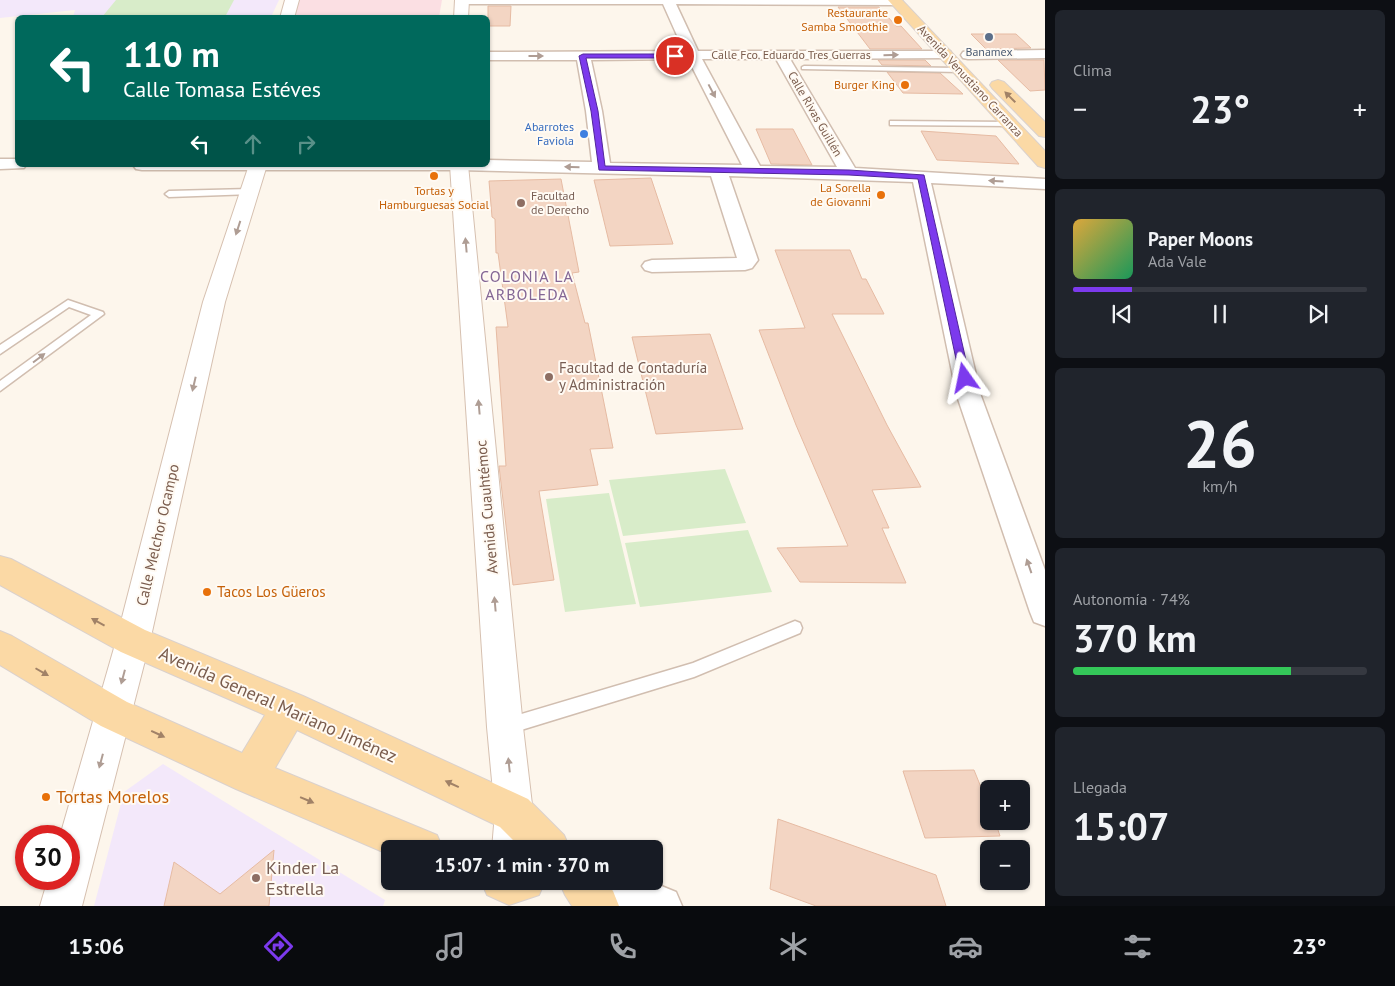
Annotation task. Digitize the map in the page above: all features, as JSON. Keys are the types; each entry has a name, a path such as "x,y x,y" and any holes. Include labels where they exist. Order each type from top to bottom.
{"main road":[{"name":"Avenida Venustiano Carranza","path":"895,0 950,48 968,55 1045,132"},
{"name":"Avenida Venustiano Carranza","path":"950,48 960,70 1045,162"},
{"name":"Avenida General Mariano Jiménez","path":"0,569 133,641 290,708 514,813 541,840"},
{"path":"0,647 114,714 249,776 402,840"},
{"path":"249,776 290,708"},
{"path":"586,890 598,906"}],"street":[{"path":"288,15 292,0"},
{"path":"461,15 462,0 895,0"},
{"path":"668,0 693,56 754,171"},
{"name":"Calle Fco. Eduardo Tres Guerras","path":"490,56 781,56 950,48"},
{"path":"968,55 1045,54"},
{"path":"583,56 594,111 602,168"},
{"name":"Calle Rivas Guillén","path":"781,56 849,173"},
{"path":"0,164 15,164"},
{"path":"490,166 849,173 1045,184"},
{"name":"Calle Melchor Ocampo","path":"61,906 133,641 214,302 258,167"},
{"name":"Avenida Cuauhtémoc","path":"459,167 505,727 514,813 513,840"},
{"path":"652,266 745,264 748,260 717,170"},
{"path":"921,177 969,396 1045,612"},
{"path":"620,890 662,906"}],"lane":[{"path":"804,68 960,70"},
{"path":"893,123 1010,124"},
{"path":"169,194 250,192"},
{"path":"0,350 68,303 98,314 0,387"},
{"path":"505,727 694,670 795,628"}],"shaded area":[{"path":"0,0 279,0 272,15 74,15 75,10 0,18"},
{"path":"299,0 442,0 439,15 296,15"},
{"path":"163,764 385,900 383,906 94,906 124,792"}],"green space":[{"path":"116,0 234,0 226,15 104,15"},
{"path":"725,469 746,523 623,536 609,480"},
{"path":"609,493 636,604 565,612 546,499"},
{"path":"748,530 772,592 640,607 625,543"}],"building":[{"path":"488,6 511,6 510,26 490,26 490,15 488,15"},
{"path":"838,7 879,7 896,26 901,26 922,49 870,49"},
{"path":"971,34 1016,34 1031,48 986,49"},
{"path":"878,60 925,60 931,66 882,65"},
{"path":"998,60 1044,60 1045,90 1030,91"},
{"path":"887,72 940,73 963,94 903,93"},
{"path":"756,129 793,129 812,165 771,164"},
{"path":"921,131 996,136 1019,164 937,160"},
{"path":"651,178 673,244 610,246 594,180"},
{"path":"561,179 579,272 572,273 585,323 588,323 613,448 590,449 598,485 539,491 554,580 513,585 499,466 506,466 496,327 508,327 498,253 496,253 495,219 492,217 489,181"},
{"path":"775,250 850,250 862,279 866,279 884,314 832,314 887,425 921,487 872,490 889,528 882,528 906,583 800,582 777,548 848,546 796,425 759,330 805,328"},
{"path":"710,334 743,429 656,434 632,337"},
{"path":"974,770 980,785 980,830 998,830 1000,836 925,838 903,771"},
{"path":"778,819 936,875 946,906 816,906 770,889"},
{"name":"Kinder La Estrella","path":"274,850 269,906 164,906 174,862 220,894"}],"place":[{"name":"Restaurante Samba Smoothie","path":"898,20"},
{"name":"Banamex","path":"989,37"},
{"name":"Burger King","path":"905,85"},
{"name":"Abarrotes Faviola","path":"584,134"},
{"name":"Tortas y Hamburguesas Social","path":"434,176"},
{"name":"La Sorella de Giovanni","path":"881,195"},
{"name":"Facultad de Derecho","path":"521,203"},
{"name":"Facultad de Contaduría y Administración","path":"549,377"},
{"name":"Tacos Los Güeros","path":"207,592"},
{"name":"Tortas Morelos","path":"46,797"},
{"name":"Kinder La Estrella","path":"256,878"}],"district":[{"name":"COLONIA LA ARBOLEDA","path":"527,285"}],"route":[{"path":"675,56 583,56 594,111 602,168 849,173 921,177 965,378"}]}
